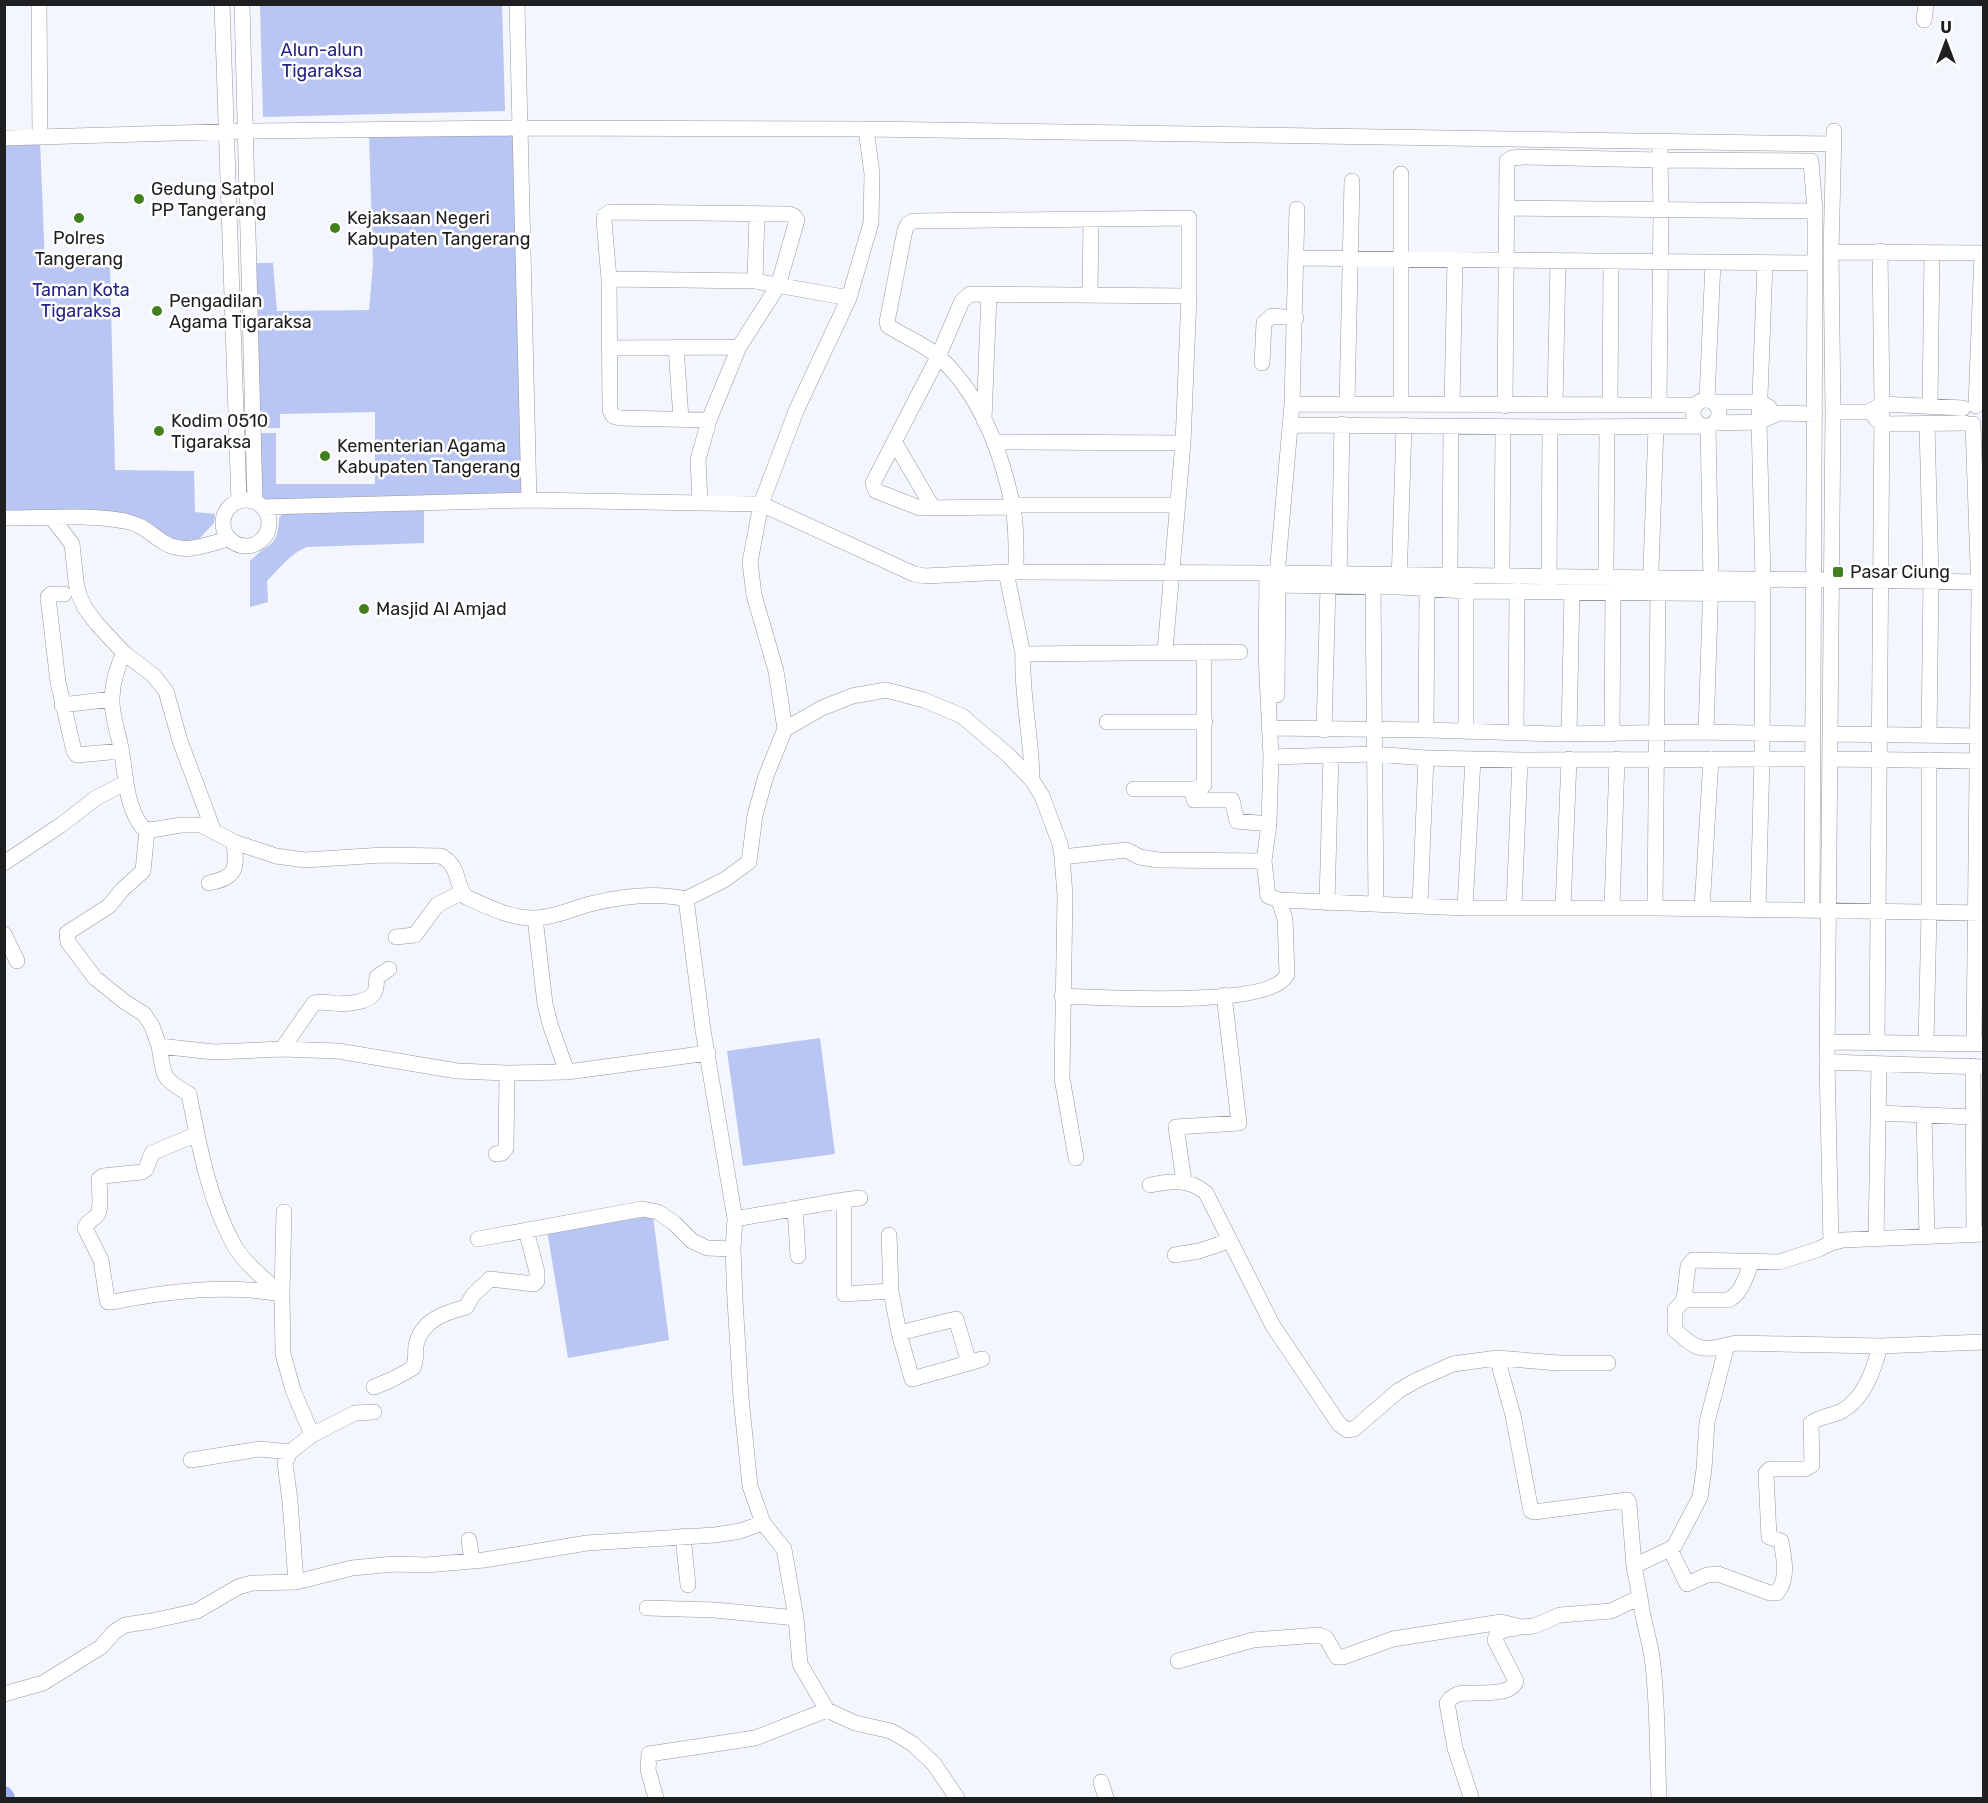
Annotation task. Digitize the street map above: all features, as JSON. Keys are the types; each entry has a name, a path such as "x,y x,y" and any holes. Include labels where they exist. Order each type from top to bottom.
{"street":[{"path":"39,4 40,137"},
{"path":"222,4 226,132 252,503 268,516 270,525 262,541 254,546 235,545 228,539 222,528 223,517 229,507 252,503 529,500 700,502 761,504 914,574 925,576 1011,572 1172,573 1337,578 1399,576 1549,579 1656,577 1763,581 1981,582"},
{"path":"242,4 252,503"},
{"path":"517,4 518,128 529,500"},
{"path":"1924,20 1926,4"},
{"path":"4,138 245,131 518,128 866,129 1660,142 1834,137 1831,252 1833,412 1827,1042 1831,1243"},
{"path":"124,653 117,667 112,699 125,783 136,818 147,830 200,825 234,842 276,856 305,860 383,855 441,856 448,860 457,872 462,892 466,897 515,916 535,918 563,914 589,904 636,895 686,898 724,880 749,862 755,814 766,776 785,729 776,671 754,595 750,562 761,504 796,411 849,298 871,223 872,174 866,129"},
{"path":"1659,405 1660,142"},
{"path":"1504,406 1507,161 1512,158 1811,161 1815,211 1812,911"},
{"path":"1399,576 1402,404 1401,174"},
{"path":"1347,403 1352,181"},
{"path":"1507,208 1815,211"},
{"path":"1297,209 1292,404 1266,655 1273,728 1269,824 1264,861 1267,895 1279,900 1465,908 1758,909 1929,914 1980,913"},
{"path":"700,502 698,460 709,420 739,347 778,285 797,220 789,214 610,212 605,215 604,220 609,279 610,410 613,416 620,418 709,420"},
{"path":"756,281 757,214"},
{"path":"1032,780 1030,740 1022,680 1023,654 1011,572 1016,532 1012,506 995,442 968,391 938,357 888,326 896,265 908,224 913,222 1189,218 1189,296 1183,442 1176,505 1166,651"},
{"path":"1089,295 1091,220"},
{"path":"1877,1042 1882,424 1880,251"},
{"path":"1827,1042 1979,1043 1981,736 1981,582 1975,415 1983,253 1831,252"},
{"path":"1930,405 1932,254"},
{"path":"1297,258 1815,263"},
{"path":"1452,405 1455,260"},
{"path":"1549,579 1547,427 1556,405 1558,261"},
{"path":"1610,405 1611,261"},
{"path":"1708,425 1693,417 1706,402 1713,262"},
{"path":"1758,909 1763,581 1759,422 1766,263"},
{"path":"609,279 756,281 849,298"},
{"path":"1176,505 920,508 876,490 873,483 938,357 962,301 970,294 1189,296"},
{"path":"984,420 989,294"},
{"path":"1262,363 1263,326 1266,320 1272,316 1296,318"},
{"path":"676,347 681,419"},
{"path":"609,348 739,347"},
{"path":"1702,909 1712,759 1704,732 1711,580 1708,425 1720,412 1706,402"},
{"path":"1292,404 1504,406 1760,402 1779,413"},
{"path":"1401,425 1402,404"},
{"path":"1833,412 1869,412 1882,404 1930,405 1975,415"},
{"path":"1556,405 1566,427"},
{"path":"1869,412 1882,424 1927,424 1975,415"},
{"path":"1290,425 1656,427 1759,422 1779,413 1815,414"},
{"path":"1324,730 1337,578 1342,424"},
{"path":"1927,424 1931,580 1929,735"},
{"path":"1450,567 1451,426"},
{"path":"1502,567 1503,426"},
{"path":"1606,569 1607,427"},
{"path":"1654,908 1658,734 1656,427"},
{"path":"995,442 1183,442"},
{"path":"895,443 933,508"},
{"path":"4,518 87,517 128,522 143,526 165,543 176,548 192,549 228,539"},
{"path":"52,518 72,544 76,582 85,608 124,653 153,675 166,691 180,741 214,832"},
{"path":"1337,578 1373,588 1399,576 1450,567 1466,578 1517,590 1549,579 1606,569 1656,577"},
{"path":"1399,576 1427,589 1502,567 1549,579 1572,592 1613,591 1656,577"},
{"path":"1466,578 1466,732"},
{"path":"1373,588 1376,903"},
{"path":"1420,905 1426,730 1427,589"},
{"path":"1516,733 1517,590"},
{"path":"1612,734 1613,591"},
{"path":"1563,908 1572,592"},
{"path":"63,594 51,594 48,597 62,705 75,754 121,751"},
{"path":"1134,789 1202,787 1205,722 1204,652"},
{"path":"1023,654 1240,652"},
{"path":"785,729 822,708 852,696 886,690 924,700 962,716 1008,755 1032,780 1042,796 1060,844 1062,857 1065,895 1062,1078 1076,1158"},
{"path":"62,705 112,699"},
{"path":"1107,722 1205,722"},
{"path":"1273,728 1569,734 1704,732 1812,734"},
{"path":"1425,758 1426,730"},
{"path":"1712,759 1724,733"},
{"path":"1569,734 1569,759"},
{"path":"1830,734 1981,736"},
{"path":"1271,757 1374,754 1425,758 1520,760 1811,759"},
{"path":"1327,903 1331,755"},
{"path":"1465,908 1473,759"},
{"path":"1612,908 1617,759"},
{"path":"1830,759 1980,761"},
{"path":"1514,907 1520,760"},
{"path":"1926,1043 1929,760"},
{"path":"4,862 61,825 96,798 125,783"},
{"path":"1192,789 1194,800 1232,800 1237,821 1269,824"},
{"path":"147,830 143,871 122,890 109,906 68,933 68,942 95,978 144,1014 152,1026 159,1046 165,1078 189,1094 196,1134 213,1197 234,1246 267,1282 282,1294"},
{"path":"208,883 223,880 231,875 236,862 234,842"},
{"path":"1062,857 1126,850 1140,857 1158,860 1264,861"},
{"path":"396,937 415,935 437,905 462,892"},
{"path":"686,898 703,1030 735,1219 733,1250 741,1398 750,1486 763,1523 784,1549 796,1618 800,1664 827,1710 855,1723 891,1731 914,1744 934,1764 957,1798"},
{"path":"1062,996 1187,1000 1263,990 1285,978 1287,974 1285,919 1279,900"},
{"path":"535,918 545,1004 567,1072"},
{"path":"4,933 17,961"},
{"path":"282,1049 314,1003 320,1001 335,1004 353,1002 373,995 376,990 377,977 389,969"},
{"path":"1184,1181 1176,1127 1239,1123 1224,996"},
{"path":"159,1046 214,1052 282,1049 338,1051 457,1071 507,1073 567,1072 708,1053"},
{"path":"1827,1062 1978,1067 1973,1117 1979,1234 1843,1240 1779,1262 1693,1260 1688,1266 1684,1300 1675,1310 1675,1330 1696,1347 1708,1350 1736,1343 1880,1346 1983,1342"},
{"path":"1876,1239 1879,1065"},
{"path":"496,1154 502,1153 506,1148 507,1073"},
{"path":"1878,1113 1973,1117"},
{"path":"1924,1115 1927,1236"},
{"path":"196,1134 152,1153 146,1169 142,1172 103,1176 99,1179 99,1211 94,1218 88,1221 85,1228 101,1260 108,1302 161,1293 208,1290 257,1289 282,1294"},
{"path":"1150,1185 1184,1181 1201,1188 1206,1193 1273,1326 1339,1424 1347,1430 1354,1429 1398,1391 1453,1364 1497,1358 1559,1363 1608,1363"},
{"path":"735,1219 852,1199 844,1294 891,1292"},
{"path":"795,1208 798,1256"},
{"path":"478,1239 642,1209 658,1212 674,1223 692,1241 707,1248 733,1250"},
{"path":"284,1212 283,1354 293,1390 312,1435"},
{"path":"374,1387 413,1368 417,1342 430,1321 443,1313 466,1307 473,1295 489,1279 534,1284 538,1277 526,1230"},
{"path":"889,1236 891,1292 899,1334 912,1378 975,1361 956,1319 899,1334"},
{"path":"1175,1256 1229,1241"},
{"path":"1684,1300 1734,1298 1752,1262"},
{"path":"1634,1566 1670,1549 1682,1533 1700,1497 1707,1422 1726,1345"},
{"path":"1670,1549 1687,1584 1707,1575 1718,1574 1770,1593 1777,1593 1784,1583 1783,1550 1782,1541 1769,1537 1766,1473 1770,1469 1805,1469 1812,1465 1811,1423 1818,1418 1842,1412 1852,1403 1865,1387 1874,1368 1880,1346"},
{"path":"1497,1358 1513,1415 1531,1511 1627,1500 1629,1503 1634,1566 1647,1630 1655,1687 1659,1798"},
{"path":"296,1582 285,1463 290,1452 312,1435 355,1413 374,1412"},
{"path":"191,1460 260,1449 290,1452"},
{"path":"4,1694 43,1683 101,1647 114,1632 125,1625 152,1622 197,1611 238,1587 252,1583 296,1582 352,1568 472,1561 587,1543 715,1535 763,1523"},
{"path":"683,1536 688,1585"},
{"path":"469,1539 472,1561"},
{"path":"1471,1797 1455,1748 1448,1703 1458,1694 1505,1692 1513,1688 1516,1681 1494,1640 1496,1635 1499,1632 1534,1626 1560,1615 1611,1611 1640,1597"},
{"path":"647,1608 715,1610 796,1618"},
{"path":"1178,1660 1253,1640 1323,1635 1334,1655 1341,1658 1377,1644 1403,1638 1501,1622 1521,1627"},
{"path":"656,1798 648,1770 649,1754 756,1738 827,1710"},
{"path":"1101,1782 1106,1798"}],"green space":[{"name":"Alun-alun Tigaraksa","path":"260,5 502,5 505,111 263,117"},
{"path":"515,133 528,498 265,505 256,499 254,433 276,433 276,484 375,484 375,412 280,414 280,428 254,428 251,263 273,263 277,311 369,310 373,264 369,135"},
{"name":"Taman Kota Tigaraksa","path":"40,140 45,265 110,267 115,470 194,471 195,512 215,514 214,523 200,538 183,543 174,541 145,522 5,511 5,141"},
{"path":"424,507 424,543 307,547 290,557 267,581 268,602 250,607 250,561 274,540 277,535 279,518 286,510"},
{"path":"820,1038 835,1154 743,1166 727,1051"},
{"path":"653,1216 669,1340 568,1358 547,1230"}],"place":[{"name":"Gedung Satpol PP Tangerang","path":"139,199"},
{"name":"Polres Tangerang","path":"79,218"},
{"name":"Kejaksaan Negeri Kabupaten Tangerang","path":"335,228"},
{"name":"Pengadilan Agama Tigaraksa","path":"157,311"},
{"name":"Kodim 0510 Tigaraksa","path":"159,431"},
{"name":"Kementerian Agama Kabupaten Tangerang","path":"325,456"},
{"name":"Pasar Ciung","path":"1838,572"},
{"name":"Masjid Al Amjad","path":"364,609"}]}
